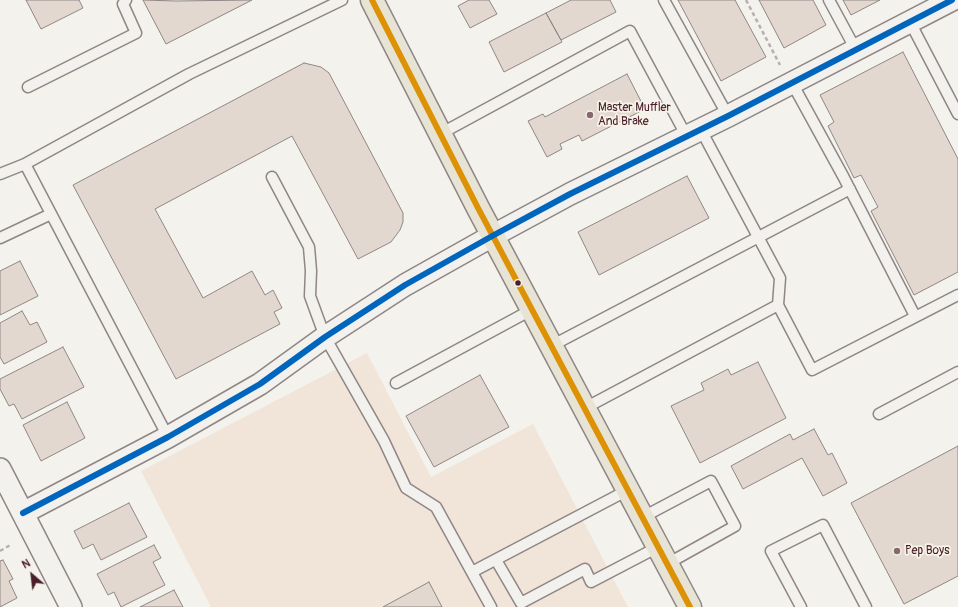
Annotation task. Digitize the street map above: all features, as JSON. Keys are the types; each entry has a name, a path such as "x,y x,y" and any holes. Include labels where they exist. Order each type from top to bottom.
{"main road":[{"path":"374,1 440,134 553,345 690,607"}],"street":[{"path":"23,513 168,437 260,384 325,337 405,285 570,194 728,116 952,0"},
{"path":"0,469 70,607"}],"lane":[{"path":"28,87 136,33 123,4 126,0"},
{"path":"0,174 25,164 189,74 342,0"},
{"path":"664,0 728,116"},
{"path":"830,0 856,50"},
{"path":"910,22 958,114"},
{"path":"440,134 630,31 758,237 780,278 778,305 812,370 958,294"},
{"path":"792,83 850,189 915,316"},
{"path":"25,164 168,437"},
{"path":"272,177 308,248 311,271 310,296 325,337 384,441 406,488 436,507 491,607"},
{"path":"553,345 850,189"},
{"path":"0,238 51,214"},
{"path":"585,408 778,305"},
{"path":"396,383 533,309"},
{"path":"879,414 958,372"},
{"path":"496,560 521,603 585,570 591,582 735,526 711,482 643,517"},
{"path":"472,572 628,490"},
{"path":"801,607 771,551 823,525 866,607"}],"path":[{"path":"746,0 780,65"},
{"path":"0,550 12,544"}],"shaded area":[{"path":"367,353 431,477 533,424 628,607 211,607 141,471"}],"building":[{"path":"26,0 79,0 83,8 41,29"},
{"path":"143,0 176,1 252,0 166,44"},
{"path":"469,0 489,0 497,14 470,28 458,6"},
{"path":"571,0 610,0 616,12 561,40 546,13"},
{"path":"678,0 735,0 766,57 721,81"},
{"path":"759,0 813,0 826,25 784,48"},
{"path":"843,0 880,0 851,15"},
{"path":"546,13 562,42 504,72 489,42"},
{"path":"903,52 958,159 958,272 914,295 871,211 878,207 861,175 854,178 828,126 834,122 820,95"},
{"path":"304,63 321,67 329,73 403,213 403,222 400,230 391,242 358,259 292,136 155,209 203,298 252,271 265,295 273,290 282,308 274,312 280,324 176,379 73,185"},
{"name":"Master Muffler And Brake","path":"627,74 645,109 582,141 579,135 560,144 562,149 547,157 528,121 543,114 545,117"},
{"path":"687,176 709,218 599,275 578,232"},
{"path":"20,261 38,296 0,315 0,271"},
{"path":"22,311 30,325 37,322 47,342 4,364 0,357 0,323"},
{"path":"63,347 84,387 22,419 14,404 9,406 0,389 0,379"},
{"path":"758,362 786,418 700,463 671,406 704,390 701,383 728,369 731,375"},
{"path":"480,375 509,427 434,467 406,416"},
{"path":"67,402 85,438 41,461 23,425"},
{"path":"814,429 828,455 832,453 847,483 823,496 802,458 743,489 731,466 790,434 793,440"},
{"path":"958,446 958,576 904,604 851,503"},
{"path":"129,503 147,537 101,560 93,544 83,549 74,531"},
{"path":"154,545 161,558 153,562 165,585 121,607 114,592 108,595 97,574"},
{"path":"3,560 13,579 9,581 17,598 0,607 0,561"},
{"path":"429,582 442,607 383,607"},
{"path":"174,590 183,607 140,607"}],"transit line":[{"path":"372,0 478,208 690,607"},
{"path":"23,513 168,437 260,384 325,337 405,285 494,235 570,194 728,116 952,0"}],"place":[{"name":"Master Muffler And Brake","path":"590,115"},
{"name":"Pep Boys","path":"897,551"}]}
